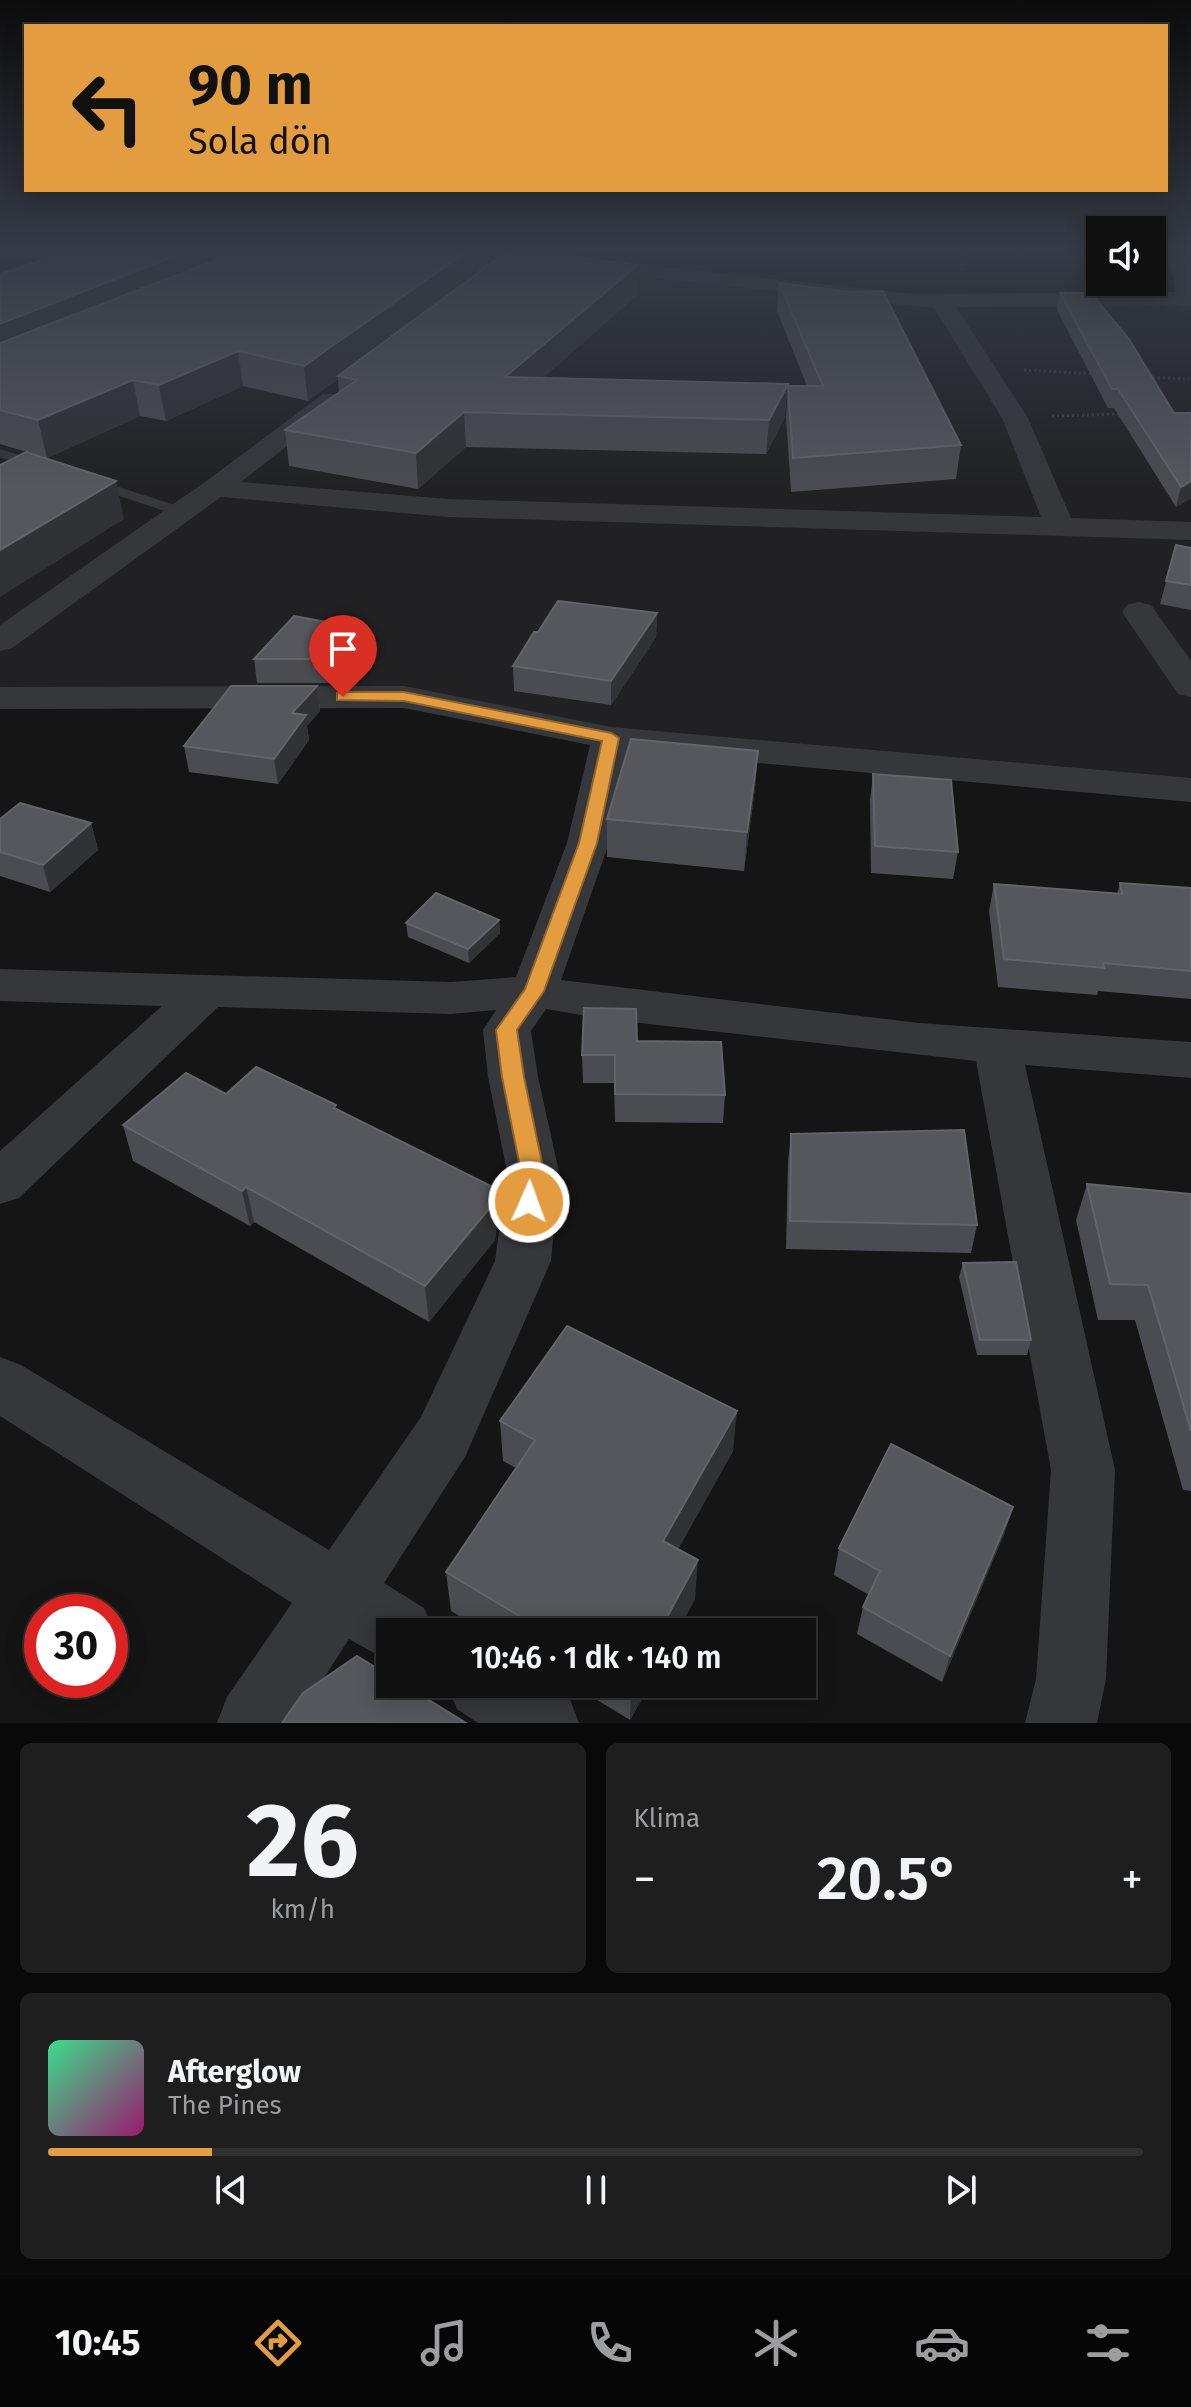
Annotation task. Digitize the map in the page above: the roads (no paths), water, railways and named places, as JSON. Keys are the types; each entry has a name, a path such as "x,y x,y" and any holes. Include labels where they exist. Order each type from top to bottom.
{"street":[{"path":"960,330 1015,418 1060,527"},
{"path":"0,641 215,488 355,382"},
{"path":"215,488 448,508 627,516 1191,531"},
{"path":"1139,612 1191,686"},
{"path":"0,698 404,697 611,738 1191,790"},
{"path":"253,1723 443,1437 523,1261 533,1172 513,1077 507,1030 534,991 588,843 611,738"},
{"path":"0,985 451,998 534,991 605,1003 997,1046 1191,1060"},
{"path":"0,1183 207,991"},
{"path":"997,1046 1083,1470 1071,1679 1061,1723"},
{"path":"0,1384 378,1618"},
{"path":"504,1698 543,1723"}],"lane":[{"path":"0,453 45,468"},
{"path":"76,477 182,512"}]}
